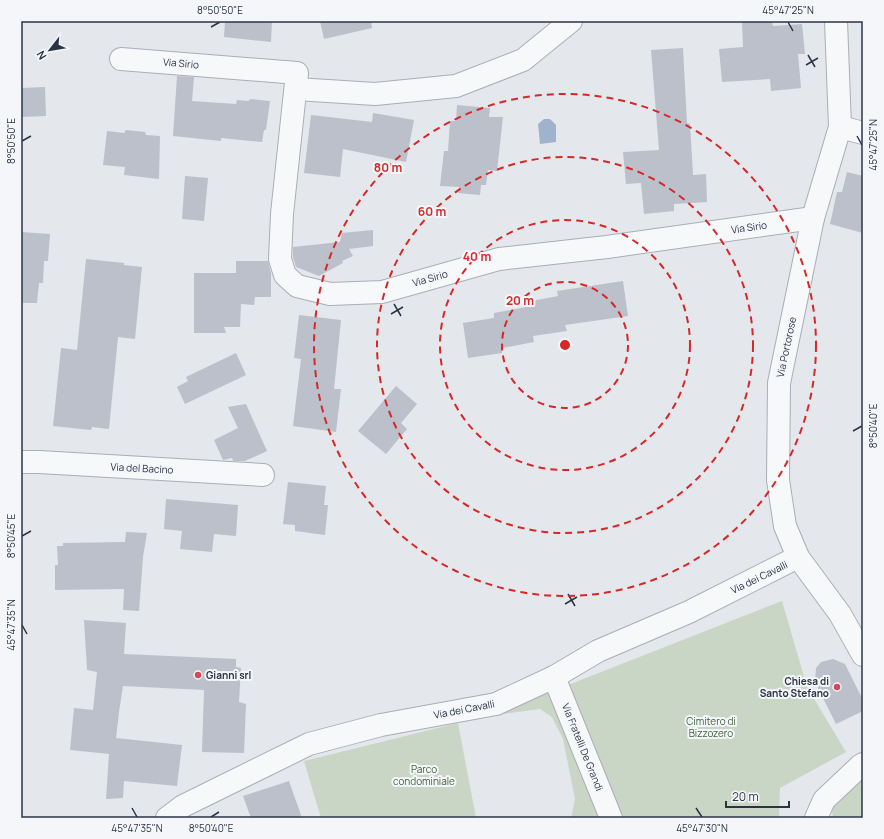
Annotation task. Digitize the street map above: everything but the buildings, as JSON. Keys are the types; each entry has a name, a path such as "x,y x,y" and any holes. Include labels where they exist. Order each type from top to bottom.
{"street":[{"path":"296,88 375,94 456,86 523,60 571,21"},
{"name":"Via Portorose","path":"836,21 840,127 813,218 779,383 778,480 784,526 798,557 840,614 863,655"},
{"name":"Via Sirio","path":"121,58 297,73 282,214 280,259 285,275 297,286 330,294 382,292 499,259 607,247 813,218"},
{"path":"840,127 863,133"},
{"name":"Via del Bacino","path":"21,462 263,475"},
{"name":"Via dei Cavalli","path":"167,818 183,806 309,744 381,725 496,704 554,677 598,651 689,612 798,557"},
{"name":"Via Fratelli De Grandi","path":"554,677 611,818"},
{"path":"816,818 824,800 863,764"}],"green space":[{"name":"Cimitero di Bizzozero","path":"782,601 807,687 846,752 780,788 779,818 616,818 563,687"},
{"path":"550,693 606,818 571,818 575,799 563,739 552,717 540,709 502,714 500,708"},
{"name":"Parco condominiale","path":"458,723 476,818 321,818 304,761"},
{"path":"863,772 863,818 833,818 831,803"}],"water":[{"path":"544,119 550,119 556,125 556,142 540,144 538,124"}],"place":[{"name":"Gianni srl","path":"198,675"},
{"name":"Chiesa di Santo Stefano","path":"837,687"}]}
